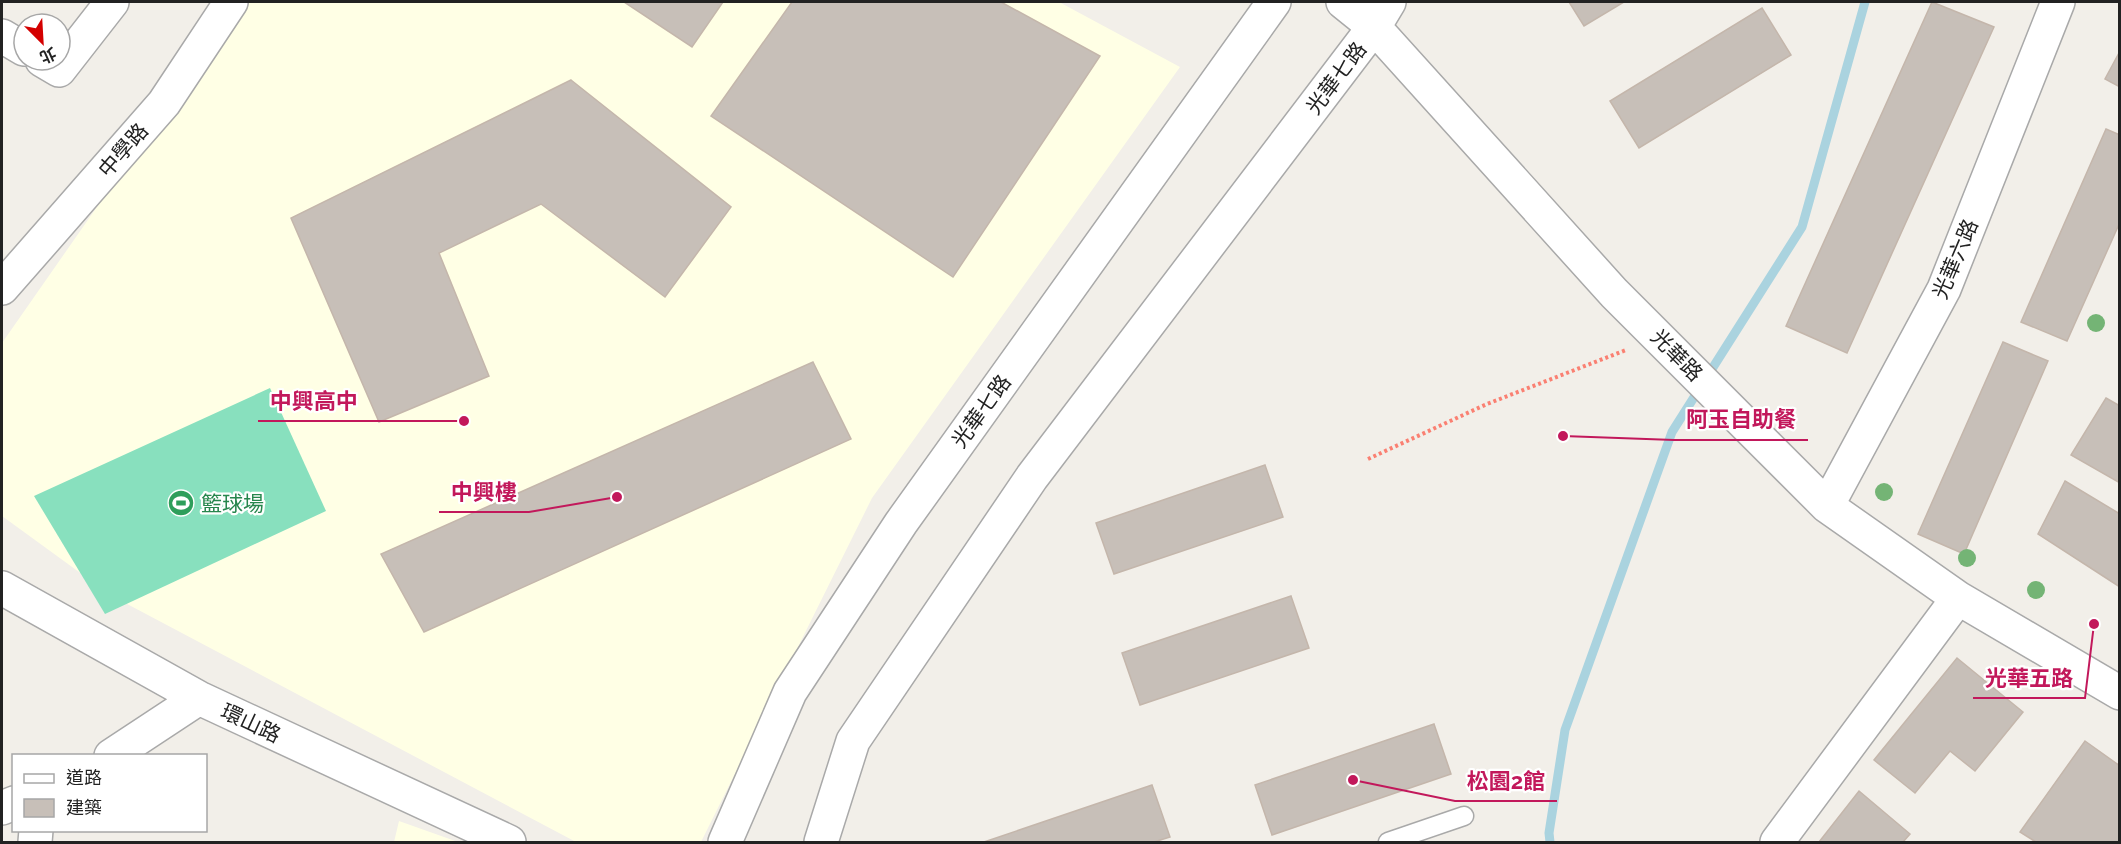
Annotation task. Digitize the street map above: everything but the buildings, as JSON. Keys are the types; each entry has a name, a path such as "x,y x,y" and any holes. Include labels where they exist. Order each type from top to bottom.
{"street":[{"path":"72,53 112,2"},
{"name":"中學路","path":"2,288 164,103 231,2"},
{"name":"光華七路","path":"725,843 796,682 901,523 1274,2"},
{"name":"光華路","path":"1342,2 1381,14 1614,293 1827,506 1958,598 2120,693"},
{"name":"光華六路","path":"1827,506 1944,289 2058,2"},
{"name":"光華七路","path":"821,843 853,741 1019,496 1381,14"},
{"name":"環山路","path":"2,588 199,698 509,843"},
{"path":"1777,843 1958,598"},
{"path":"114,754 199,698"}],"lane":[{"path":"1388,843 1464,816"}],"path":[{"path":"1368,459 1487,404 1631,348 1653,331"}],"shaded area":[{"path":"240,2 1059,2 1180,67 872,498 701,842 576,842 112,596 2,516 2,343"},
{"path":"399,821 458,842 394,842"}],"green space":[{"name":"籃球場","path":"270,388 326,511 105,614 34,496"}],"waterway":[{"path":"1550,842 1549,833 1565,730 1672,432 1802,227 1865,2"}],"place":[{"name":"中興高中","path":"464,421"},
{"name":"阿玉自助餐","path":"1563,436"},
{"name":"中興樓","path":"617,497"},
{"name":"籃球場","path":"181,503"},
{"name":"光華五路","path":"2094,624"},
{"name":"松園2館","path":"1353,780"}]}
